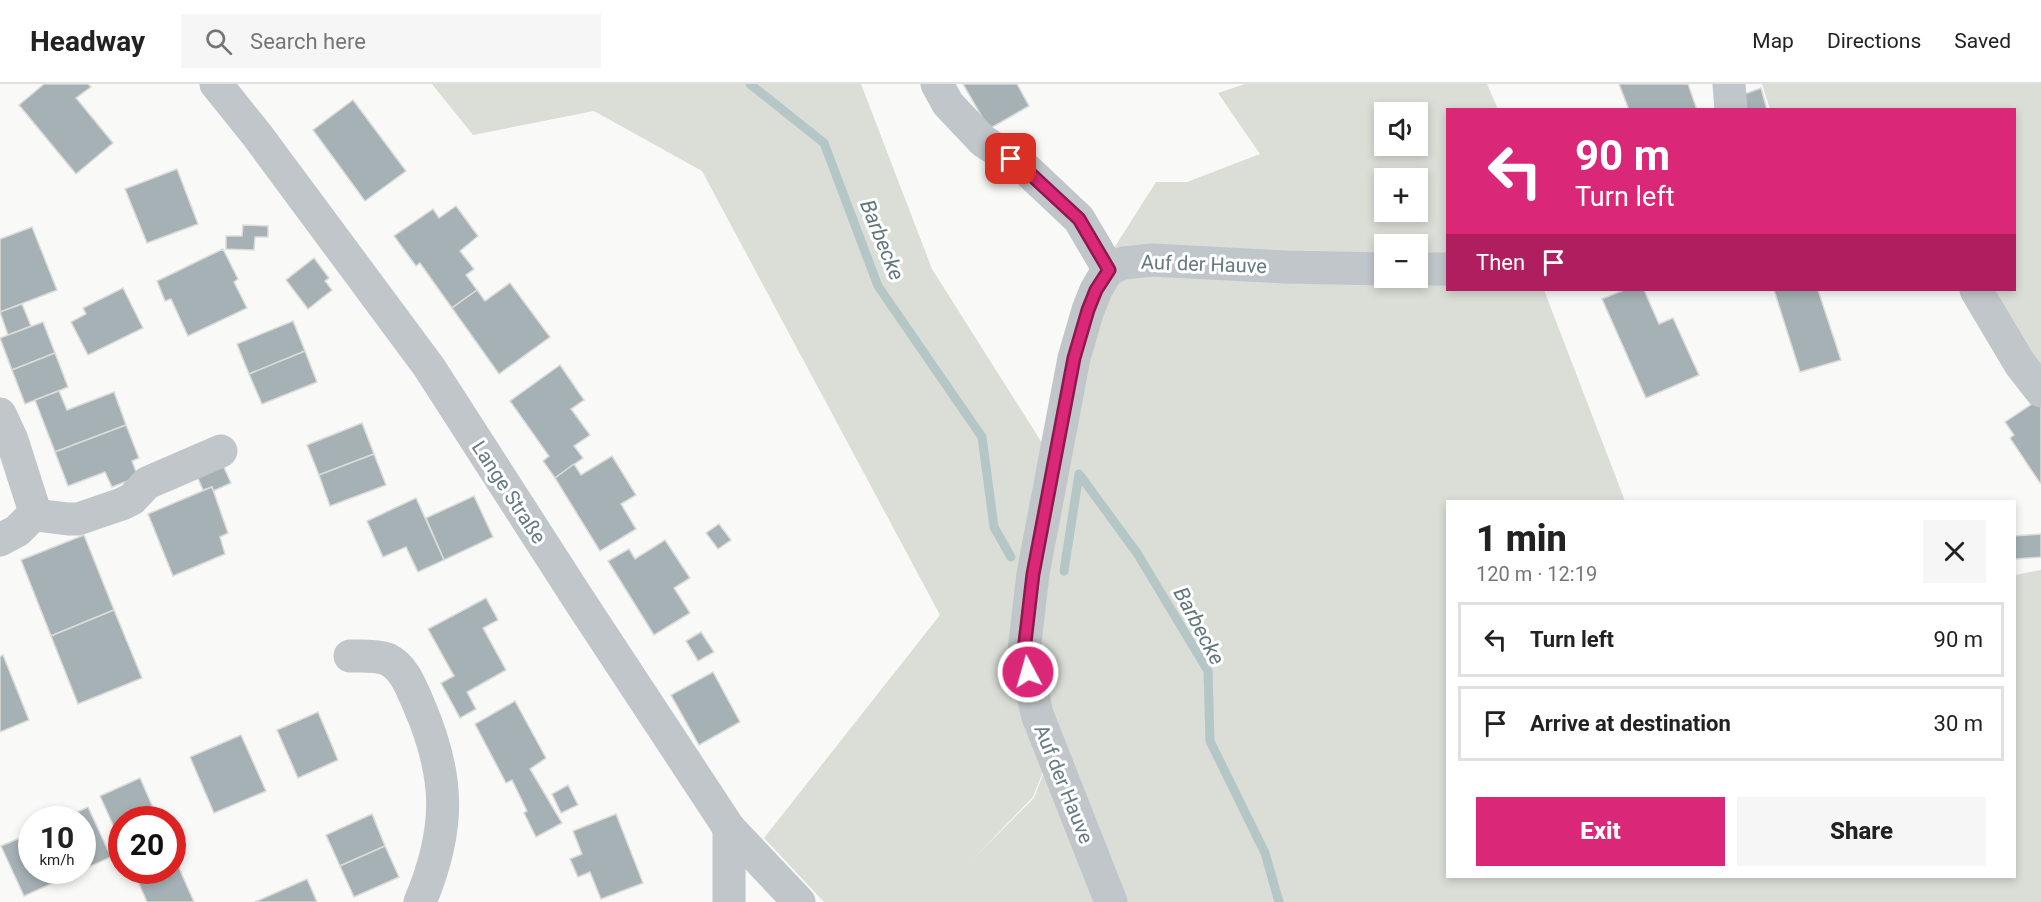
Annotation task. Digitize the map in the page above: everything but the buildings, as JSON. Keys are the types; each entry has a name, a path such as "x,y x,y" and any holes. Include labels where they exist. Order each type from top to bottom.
{"street":[{"name":"Lange Straße","path":"216,84 429,367 729,828 799,902"},
{"path":"937,84 948,104 983,141 1024,168 1079,219 1109,270"},
{"path":"1729,84 1731,108"},
{"name":"Auf der Hauve","path":"1111,902 1037,714 1024,651 1033,574 1074,358 1096,290 1109,270 1124,263 1152,260 1286,267 1374,268"},
{"path":"1428,269 1446,269"},
{"path":"1977,291 2020,364 2041,391"},
{"path":"0,414 12,440 36,515"},
{"path":"0,540 17,531 36,515 78,519 122,504 132,499 147,483 221,451"},
{"path":"350,656 386,659 404,674 430,732 438,756 444,812 433,869 420,902"},
{"path":"729,828 729,902"}],"shaded area":[{"path":"432,84 861,84 932,269 1049,454 1015,605 1046,764 1033,797 970,862 1034,798 1047,764 1102,902 824,902 764,838 940,615 702,171 594,111 473,135"},
{"path":"1245,84 1487,84 1498,108 1446,108 1446,263 1428,263 1428,234 1374,234 1374,263 1109,256 1156,182 1187,182 1260,154 1218,93"},
{"path":"1762,84 2041,84 2041,368 1985,291 2016,291 2016,108 1770,108"},
{"path":"1149,270 1374,278 1374,288 1428,288 1428,277 1446,277 1446,291 1544,291 1625,500 1446,500 1446,878 2016,878 2016,575 2041,570 2041,902 1119,902 1030,653 1080,358 1119,278"}],"waterway":[{"name":"Barbecke","path":"750,84 824,143 878,286 982,437 994,527 1011,557"},
{"name":"Barbecke","path":"1064,571 1079,474 1137,553 1208,671 1210,741 1265,853 1279,902"}],"route":[{"path":"1011,159 1024,168 1079,219 1109,270 1096,290 1088,310 1074,358 1033,574 1024,651 1028,672"}]}
